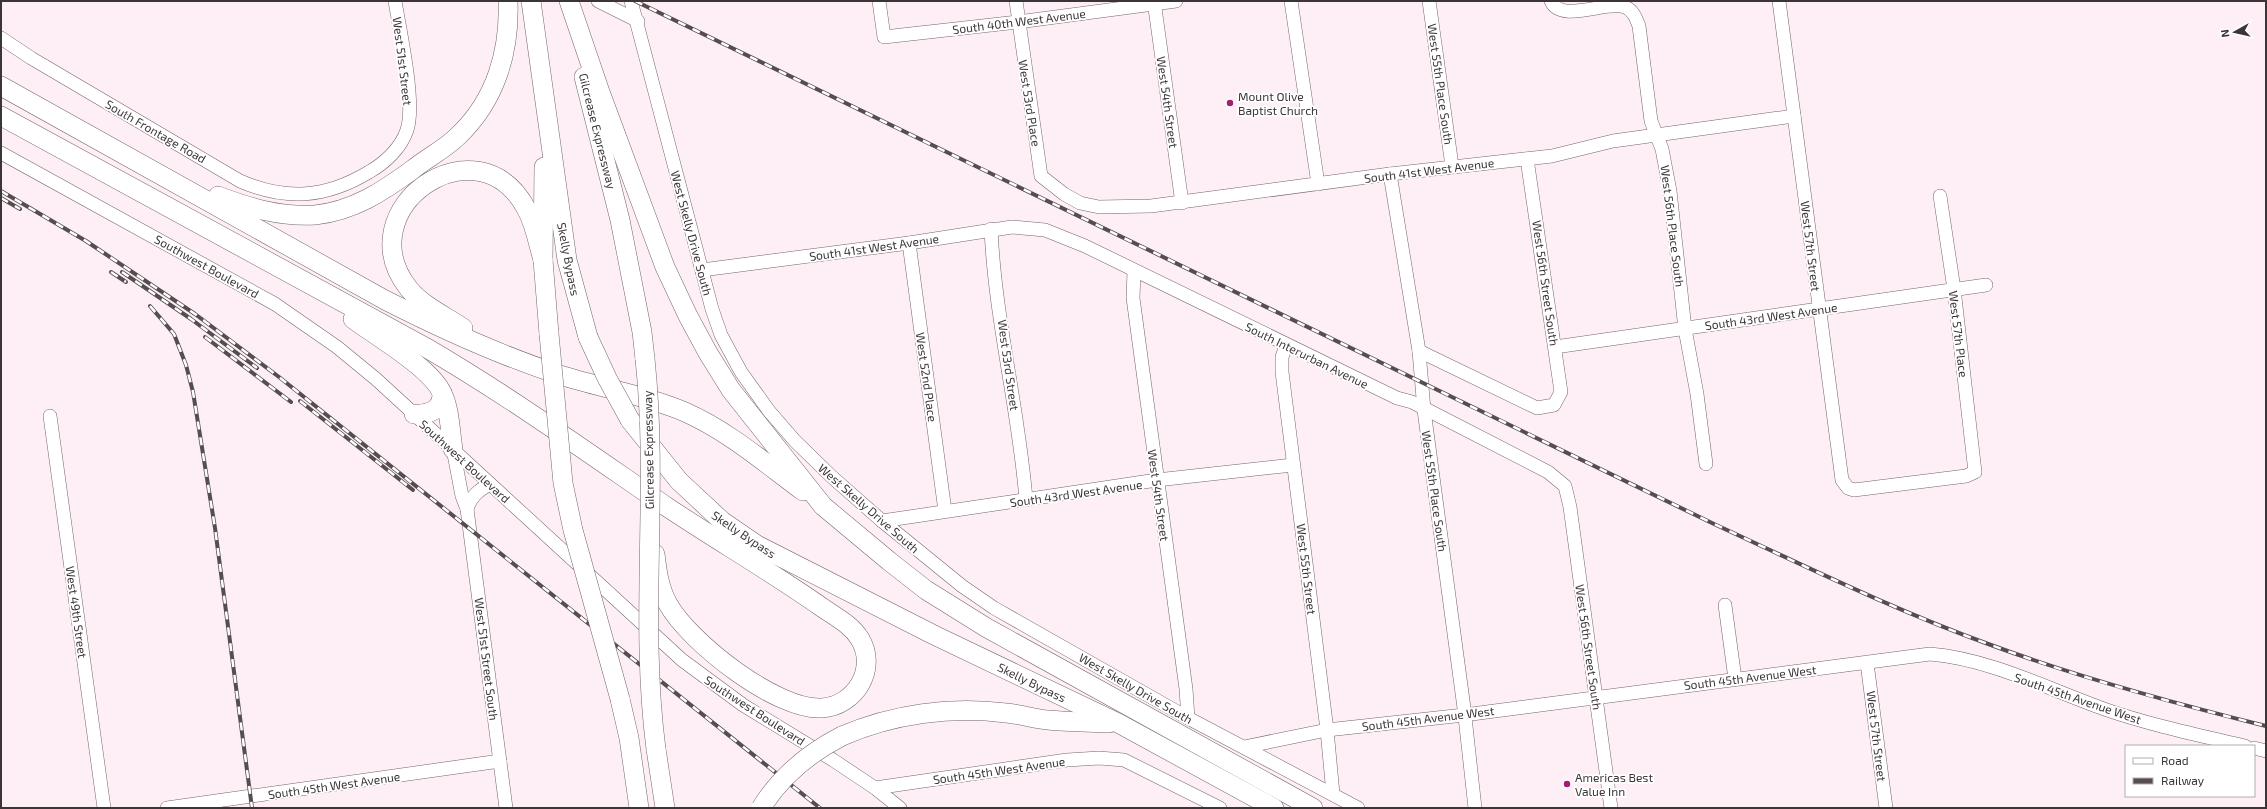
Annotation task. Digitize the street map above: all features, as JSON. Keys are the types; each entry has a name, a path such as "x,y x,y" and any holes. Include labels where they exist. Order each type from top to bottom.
{"highway":[{"path":"162,175 252,209 278,214 316,214 358,204 382,192 458,136 480,110 496,82 503,60 508,36 508,1"},
{"name":"Skelly Bypass","path":"569,1 665,267 688,316 708,353 731,390 823,506 926,590 987,628 1313,808"},
{"name":"Skelly Bypass","path":"531,3 567,260 588,337 612,388 630,420 679,482 707,509 739,533 776,556 934,635 1118,723 1274,808"},
{"name":"Gilcrease Expressway","path":"577,26 586,88 620,220 642,332 650,415 649,655 656,749 665,808"},
{"path":"1,86 38,108 162,175 385,300 448,332 506,356 561,375 637,396 686,413 714,427 823,506"},
{"path":"545,109 543,260 564,483 575,537 620,699 629,738 639,808"},
{"path":"1,116 294,275 482,380 676,512 770,570 849,626 860,639 866,657 865,674 857,690 844,702 835,706 816,708 769,691 732,668 714,654 690,633 676,617 665,598 660,584 649,520"},
{"path":"506,356 422,301 410,289 398,267 394,254 394,237 398,217 412,194 433,180 450,173 465,171 481,173 506,184 518,196 527,210 533,224 543,260"},
{"path":"294,275 422,370 435,382 442,393 453,449"},
{"path":"414,414 424,414 434,411 440,402 442,393"},
{"path":"770,570 934,635"},
{"path":"761,808 773,791 793,769 816,751 842,736 884,721 924,713 963,711 1006,712 1047,720 1118,723"}],"street":[{"name":"West 51st Street","path":"321,193 339,188 379,166 397,148 407,130 410,113 409,94 395,1"},
{"path":"598,1 638,21"},
{"name":"West Skelly Drive South","path":"631,1 638,21 702,270 721,335 755,393 810,457 882,521 962,586 994,608 1188,718 1358,808"},
{"name":"South 40th West Avenue","path":"879,1 884,37 1018,22 1176,1"},
{"name":"West 53rd Place","path":"1016,1 1041,176 1064,194"},
{"path":"1291,1 1318,184"},
{"name":"West 55th Place South","path":"1429,1 1452,166"},
{"name":"West 56th Place South","path":"1551,1 1553,6 1561,10 1573,11 1624,6 1630,10 1639,26 1652,121 1662,148 1670,191 1685,329 1697,394 1706,464"},
{"name":"West 57th Street","path":"1779,1 1842,480 1848,488"},
{"name":"West 54th Street","path":"1155,3 1182,203"},
{"name":"South Frontage Road","path":"1,38 31,58 240,181 272,193 295,195 321,193"},
{"name":"South 41st West Avenue","path":"1064,194 1080,203 1099,208 1182,203 1452,166 1527,159 1583,150 1613,141 1794,116"},
{"name":"Southwest Boulevard","path":"1,153 280,308 337,347 453,449 688,665 744,705 875,788 900,808"},
{"name":"West 56th Street South","path":"1419,351 1537,408 1554,406 1561,392 1527,159"},
{"name":"West 55th Place South","path":"1390,174 1419,351 1424,410 1475,808"},
{"name":"West 57th Place","path":"1848,488 1861,490 1966,476 1975,472 1954,289 1940,196"},
{"name":"South 41st West Avenue","path":"702,270 908,243 991,229 1024,227 1045,230"},
{"name":"West 53rd Street","path":"991,229 1002,322 1023,464 1026,500"},
{"name":"South Interurban Avenue","path":"1045,230 1085,246 1286,346 1424,410 1548,472 1565,486"},
{"name":"West 52nd Place","path":"908,243 946,511"},
{"name":"West 54th Street","path":"1134,271 1133,298 1186,689 1188,718"},
{"name":"South 43rd West Avenue","path":"1555,346 1685,329 1986,285"},
{"name":"West 55th Street","path":"1286,346 1282,357 1282,372 1327,730 1333,794"},
{"name":"West 49th Street","path":"50,416 104,808"},
{"name":"West 51st Street South","path":"453,449 462,496 467,509 506,808"},
{"name":"South 43rd West Avenue","path":"882,521 1157,480 1293,465"},
{"path":"467,509 470,500 479,490 490,484"},
{"name":"West 56th Street South","path":"1565,486 1570,507 1612,808"},
{"path":"1725,605 1736,679"},
{"name":"South 45th Avenue West","path":"1244,747 1327,730 1464,715 1596,696 1930,654 1955,657 1995,669 2105,709 2196,735 2241,745"},
{"name":"West 57th Street","path":"1867,663 1886,808"},
{"path":"2255,748 2266,751"},
{"name":"South 45th West Avenue","path":"875,788 1066,760 1099,758 1124,760 1199,802"},
{"name":"South 45th West Avenue","path":"167,808 500,761"},
{"path":"1199,802 1220,808"}],"railway":[{"path":"635,1 1714,524 1851,588 1956,632 2058,668 2162,699 2266,726"},
{"path":"1,191 86,241 195,314 279,377 820,808"},
{"path":"1,198 20,209"},
{"path":"111,272 126,282"},
{"path":"122,272 191,319 257,368"},
{"path":"150,306 174,334 186,365 193,392 215,528 252,808"},
{"path":"205,337 291,402"},
{"path":"300,401 413,490"}],"place":[{"name":"Mount Olive Baptist Church","path":"1230,103"},
{"name":"Americas Best Value Inn","path":"1567,784"}]}
